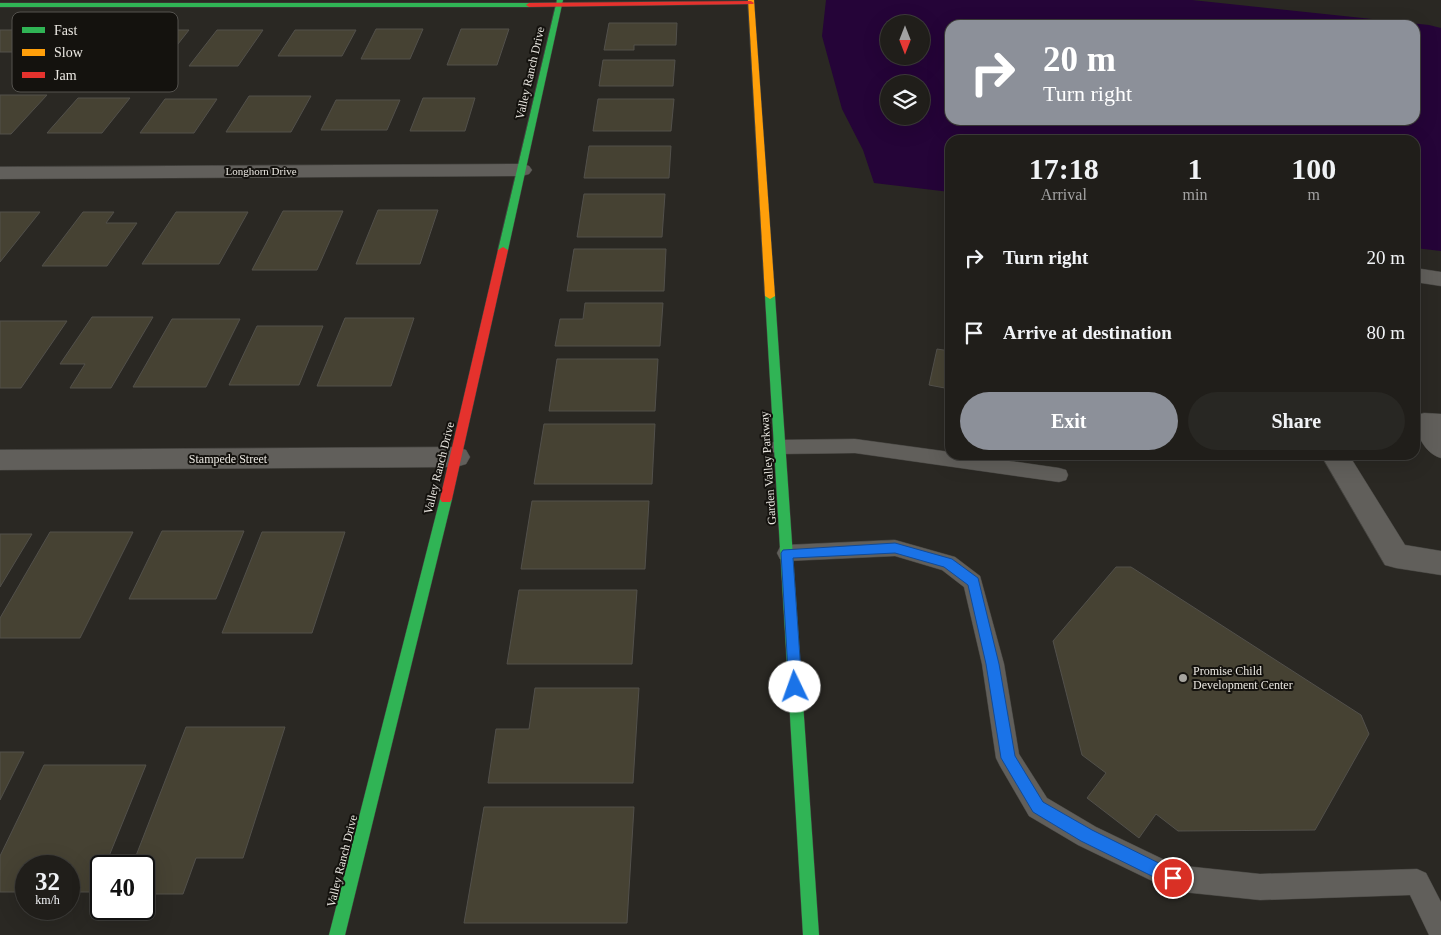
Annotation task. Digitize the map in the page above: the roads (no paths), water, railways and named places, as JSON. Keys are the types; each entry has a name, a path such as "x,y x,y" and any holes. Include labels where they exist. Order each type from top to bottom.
{"street":[{"path":"0,5 209,2 751,1"},
{"name":"Garden Valley Parkway","path":"751,1 811,935"},
{"name":"Valley Ranch Drive","path":"337,935 456,457 560,2"},
{"name":"Longhorn Drive","path":"0,173 522,170"},
{"path":"1420,276 1441,279"},
{"path":"1427,422 1441,448"},
{"name":"Stampede Street","path":"0,460 456,457"},
{"path":"1338,460 1396,556 1441,563"}],"lane":[{"path":"780,446 855,446 945,459"},
{"path":"953,460 1058,475"},
{"path":"787,553 895,548 948,563 974,582 993,664 1008,758 1038,807 1087,836 1173,878 1260,888 1417,882 1441,930"}],"place":[{"name":"Promise Child Development Center","path":"1183,678"}]}
